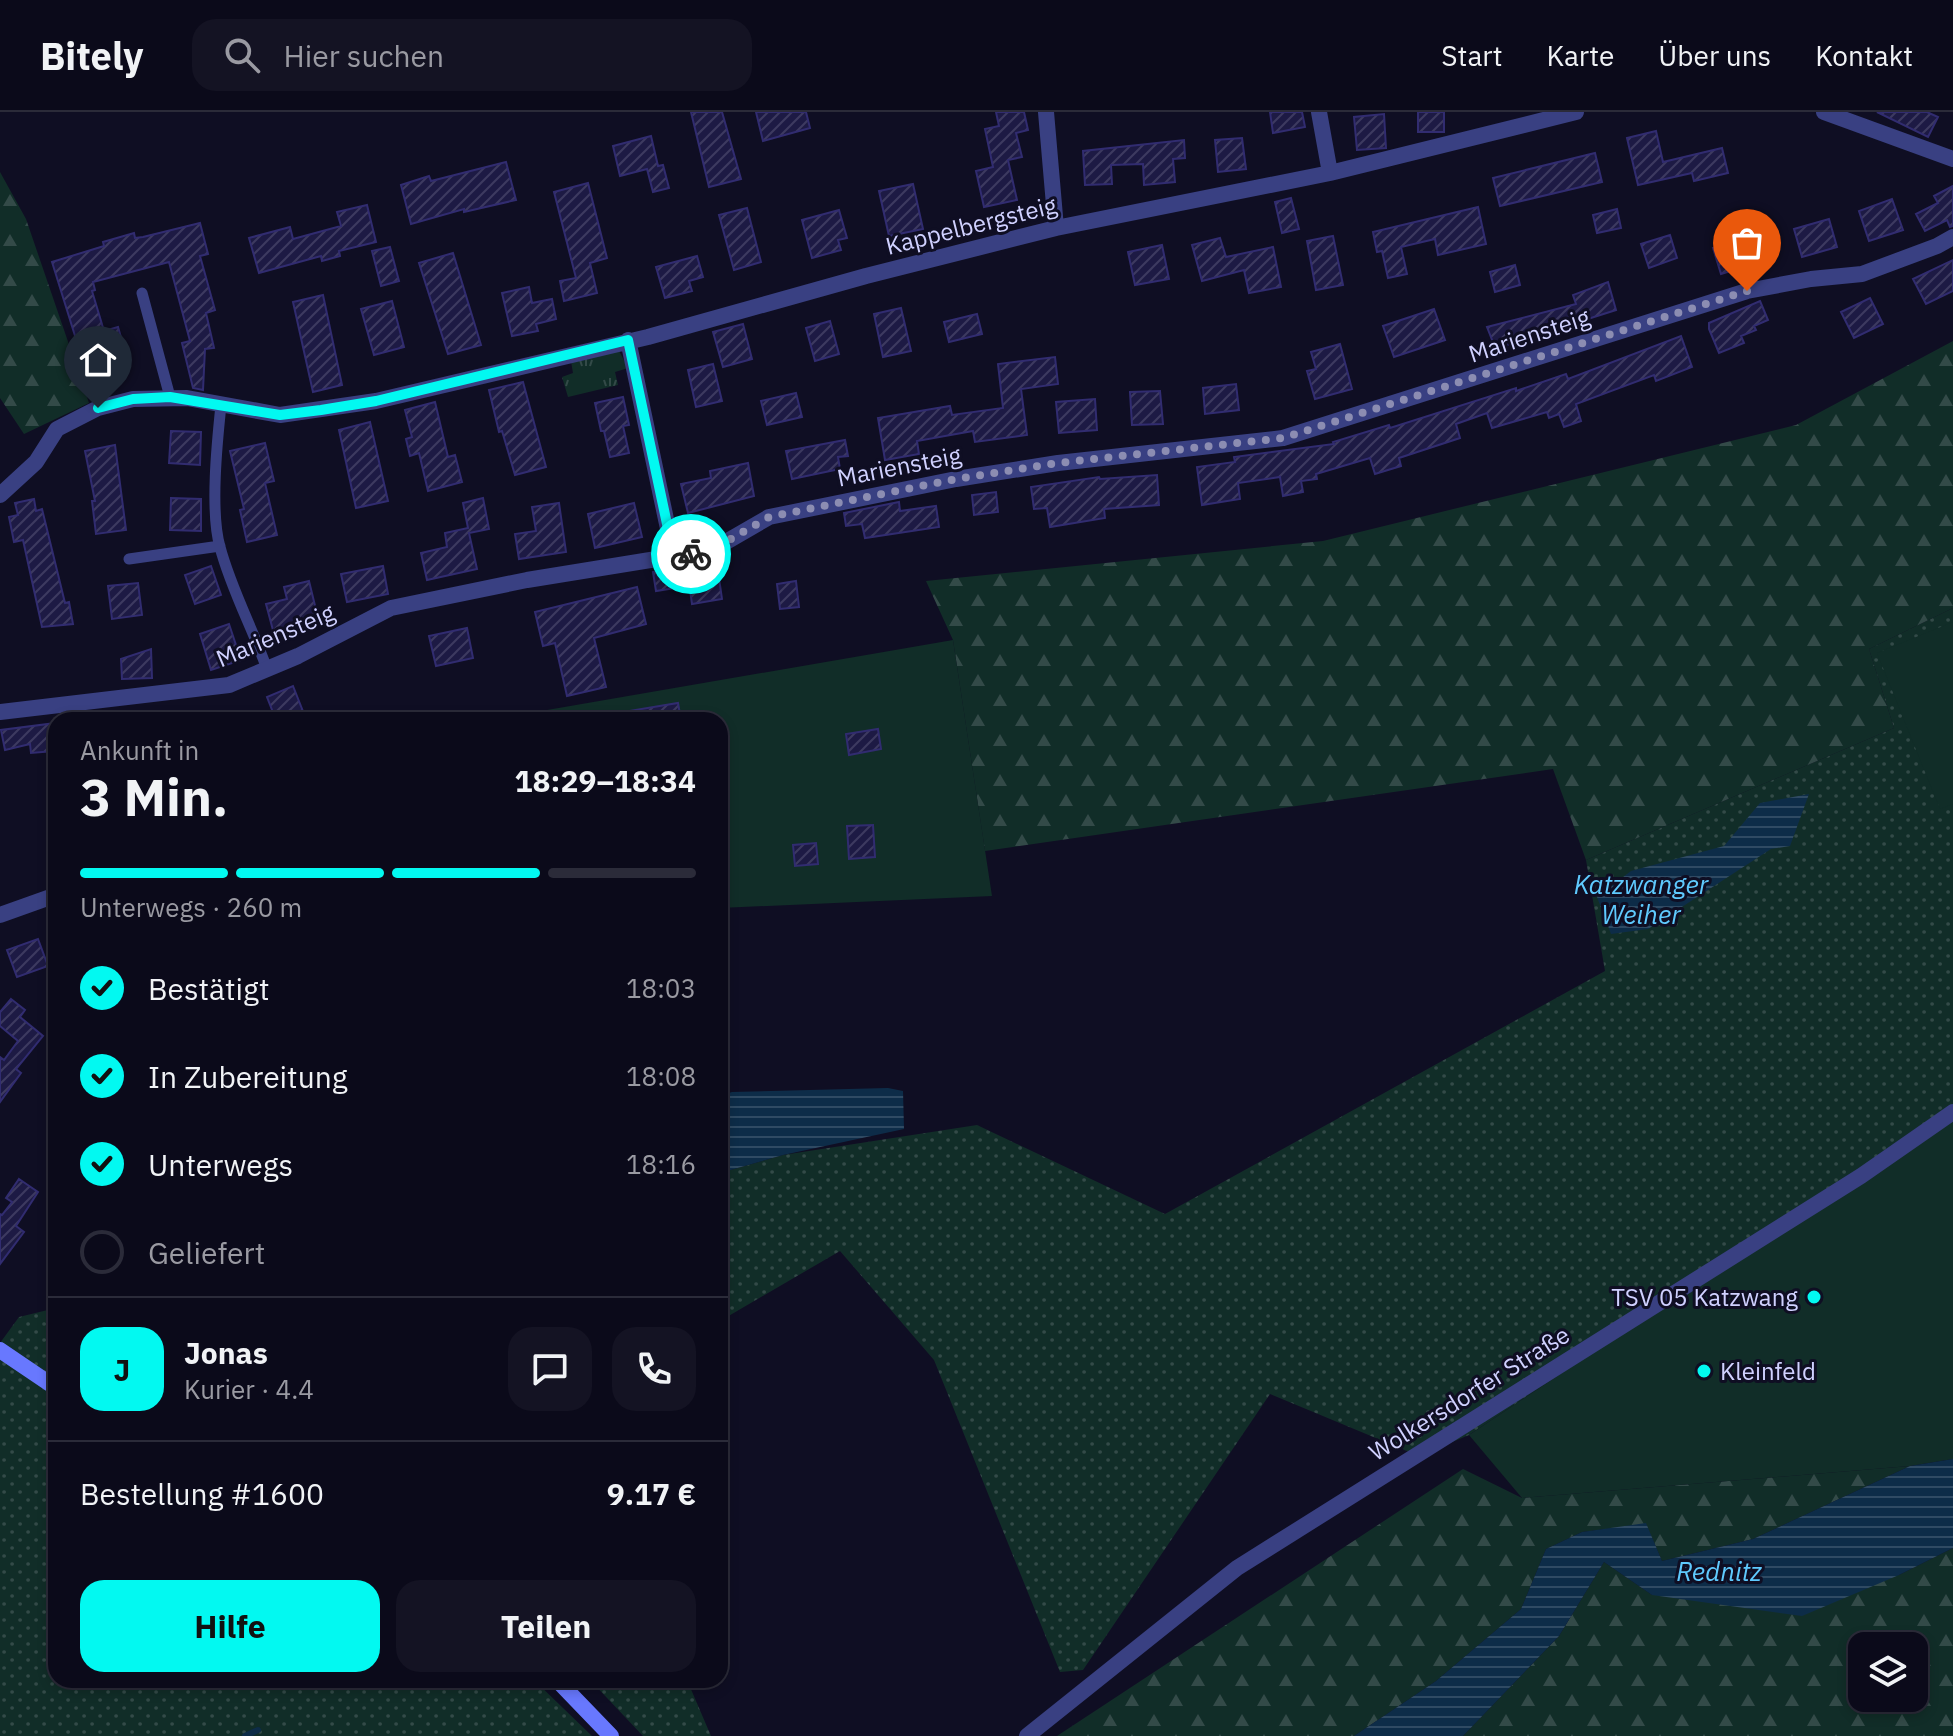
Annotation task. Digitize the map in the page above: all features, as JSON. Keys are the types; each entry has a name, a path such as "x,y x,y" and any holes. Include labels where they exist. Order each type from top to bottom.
{"main road":[{"path":"0,1350 48,1383"},
{"path":"565,1688 611,1736"}],"street":[{"path":"1046,112 1056,228"},
{"path":"1319,112 1330,173"},
{"name":"Kappelbergsteig","path":"0,495 36,462 57,429 98,408 133,399 170,397 280,415 362,403 628,340 1056,228 1330,173 1576,112"},
{"path":"1824,112 1953,159"},
{"name":"Mariensteig","path":"0,712 229,685 391,608 527,580 712,550 769,517 956,479 1058,463 1283,438 1747,291 1811,279 1862,274 1953,237"},
{"path":"628,340 674,557"},
{"path":"0,915 48,898"},
{"name":"Wolkersdorfer Straße","path":"1027,1736 1237,1568 1861,1176 1953,1112"}],"lane":[{"path":"142,293 170,397"},
{"path":"221,405 216,455 216,522 220,546 267,669"},
{"path":"129,559 220,546"}],"green space":[{"path":"0,172 26,219 89,403 24,434 0,398"},
{"path":"1953,341 1953,608 1869,649 1894,728 1586,860 1553,769 985,851 953,640 926,581 1323,541 1796,425"},
{"path":"618,349 628,368 615,372 618,385 568,397 562,377 573,373 571,361"},
{"path":"1953,608 1953,1112 1469,1435 1419,1456 1270,1394 1083,1670 1060,1672 934,1360 840,1251 728,1316 728,1171 783,1155 977,1125 1165,1214 1605,971 1586,860 1894,728 1869,649"},
{"path":"1953,622 1953,804 1940,809 1877,653"},
{"path":"953,640 992,896 728,908 728,712 535,712"},
{"name":"TSV 05 Katzwang","path":"1953,1112 1953,1459 1910,1466 1522,1498 1469,1435"},
{"path":"48,1310 48,1688 542,1688 592,1736 0,1736 0,1343 19,1317"},
{"path":"1910,1466 1753,1539 1662,1561 1646,1524 1582,1532 1546,1549 1521,1609 1436,1681 1354,1736 1057,1736 1463,1469 1522,1498"},
{"path":"1953,1548 1953,1736 1463,1736 1559,1636 1604,1562 1652,1595 1899,1575"},
{"path":"598,1688 690,1688 711,1736 643,1736"}],"water":[{"name":"Katzwanger Weiher","path":"1809,794 1790,846 1771,849 1648,929 1611,934 1597,897 1631,871 1724,846 1760,803"},
{"path":"888,1088 903,1091 904,1129 783,1155 728,1171 728,1093"},
{"name":"Rednitz","path":"1953,1459 1953,1548 1899,1575 1802,1616 1652,1595 1604,1562 1559,1636 1463,1736 1354,1736 1436,1681 1521,1609 1546,1549 1582,1532 1646,1523 1662,1561 1753,1539 1910,1466"}],"building":[{"path":"691,112 722,112 741,179 709,187"},
{"path":"756,112 806,112 810,128 763,141"},
{"path":"996,112 1024,112 1028,130 1016,133 1022,157 1008,160 1017,200 984,207 976,171 993,167 985,129 999,126"},
{"path":"1270,112 1302,112 1305,127 1273,133"},
{"path":"1418,112 1444,112 1444,132 1418,132"},
{"path":"1877,112 1927,112 1938,117 1928,137"},
{"path":"1384,114 1386,148 1357,150 1354,117"},
{"path":"1656,131 1663,162 1722,148 1728,173 1694,181 1692,173 1638,185 1627,138"},
{"path":"651,136 658,166 663,165 669,188 653,192 647,169 620,176 613,146"},
{"path":"1242,138 1246,169 1218,172 1215,140"},
{"path":"1184,140 1185,158 1173,159 1175,182 1144,185 1143,164 1111,165 1112,184 1085,185 1083,151"},
{"path":"1595,153 1602,182 1500,206 1493,178"},
{"path":"506,162 516,200 464,212 464,209 411,224 401,185 429,176 431,181"},
{"path":"588,183 607,258 590,263 597,293 564,301 560,281 576,278 554,192"},
{"path":"913,184 923,229 889,236 879,191"},
{"path":"1953,186 1953,226 1950,227 1947,220 1925,231 1916,214 1938,203 1934,196"},
{"path":"1291,198 1299,229 1282,233 1275,202"},
{"path":"1892,199 1903,230 1869,241 1859,211"},
{"path":"367,205 376,242 339,251 340,256 322,261 321,256 259,273 249,238 290,227 293,239 341,226 337,212"},
{"path":"1478,207 1486,244 1438,255 1435,239 1401,247 1407,274 1388,278 1382,251 1377,252 1373,232"},
{"path":"747,208 761,262 734,270 719,215"},
{"path":"1617,209 1621,228 1597,233 1593,215"},
{"path":"839,210 847,238 838,240 841,250 812,258 802,220"},
{"path":"1829,219 1837,247 1802,257 1794,229"},
{"path":"200,223 208,254 200,256 215,310 206,313 214,348 205,349 203,390 193,388 182,343 190,341 169,262 93,282 95,290 92,291 104,331 118,327 129,365 96,374 85,336 76,339 52,262 134,233 135,238 143,237"},
{"path":"1670,235 1677,258 1649,268 1641,244"},
{"path":"1333,236 1343,285 1316,290 1307,241"},
{"path":"1746,237 1754,264 1721,274 1713,248"},
{"path":"1220,238 1226,257 1273,247 1281,287 1249,293 1244,270 1202,281 1192,245"},
{"path":"1162,245 1169,279 1135,285 1128,252"},
{"path":"390,247 399,281 381,286 372,251"},
{"path":"453,253 481,345 448,354 419,263"},
{"path":"697,256 703,277 689,281 692,291 665,298 656,267"},
{"path":"1953,260 1953,291 1926,304 1913,279"},
{"path":"1515,265 1520,285 1495,292 1490,272"},
{"path":"1608,282 1616,310 1496,350 1487,327 1576,304 1573,295"},
{"path":"529,287 532,303 552,299 556,319 536,324 538,331 512,336 502,293"},
{"path":"323,295 342,385 313,392 293,302"},
{"path":"1870,298 1883,324 1854,338 1841,312"},
{"path":"392,301 404,347 374,355 361,309"},
{"path":"1760,301 1768,320 1754,326 1756,330 1741,336 1744,343 1719,353 1709,323"},
{"path":"901,308 911,351 883,357 874,314"},
{"path":"1434,309 1445,340 1394,357 1383,326"},
{"path":"977,314 982,334 949,342 944,322"},
{"path":"830,321 839,354 815,361 806,328"},
{"path":"743,324 752,359 723,367 713,332"},
{"path":"1681,336 1692,367 1656,381 1654,375 1576,404 1581,421 1564,427 1559,414 1549,418 1547,412 1492,428 1487,413 1456,424 1460,438 1399,458 1401,466 1375,474 1370,458 1316,474 1317,479 1301,481 1303,492 1283,496 1280,477 1238,483 1240,499 1202,505 1197,467 1235,462 1234,457 1334,444 1566,374 1568,379"},
{"path":"1340,344 1352,389 1315,399 1307,371 1316,369 1311,352"},
{"path":"1055,357 1058,384 1021,389 1027,435 975,442 973,431 917,441 919,454 885,460 878,418 950,406 952,415 1003,408 998,364"},
{"path":"713,364 722,401 696,407 688,370"},
{"path":"523,382 546,467 515,475 502,431 499,432 489,390"},
{"path":"1236,384 1239,410 1205,414 1203,388"},
{"path":"1160,391 1163,424 1132,425 1130,392"},
{"path":"796,393 802,417 767,425 761,401"},
{"path":"623,397 629,425 623,426 629,453 610,457 595,403"},
{"path":"1095,399 1097,430 1059,433 1056,402"},
{"path":"435,402 448,457 455,455 462,482 428,491 419,453 410,456 406,439 412,437 405,410"},
{"path":"370,422 388,501 356,508 339,430"},
{"path":"171,431 201,432 200,465 169,463"},
{"path":"845,440 848,456 838,457 840,469 792,479 786,451"},
{"path":"265,443 274,481 265,483 277,535 247,542 240,510 244,509 230,451"},
{"path":"115,445 126,530 96,534 92,501 95,501 85,451"},
{"path":"748,463 754,496 688,513 681,484 711,478 710,471"},
{"path":"1157,475 1159,505 1104,509 1105,518 1050,527 1047,508 1034,509 1031,487 1099,477"},
{"path":"996,492 998,512 974,515 972,495"},
{"path":"171,498 201,499 201,531 170,530"},
{"path":"483,498 489,529 469,533 477,569 427,580 421,553 447,547 445,533 468,528 463,503"},
{"path":"34,499 36,511 42,509 73,624 42,627 23,540 14,542 9,517 18,515 15,503"},
{"path":"899,502 900,511 936,506 939,527 865,538 862,524 846,526 844,513"},
{"path":"559,503 566,552 519,559 515,534 536,531 532,507"},
{"path":"634,503 642,537 595,548 588,514"},
{"path":"211,566 221,595 195,604 185,575"},
{"path":"383,566 388,594 347,602 341,574"},
{"path":"678,568 682,587 656,591 653,572"},
{"path":"718,571 722,599 692,604 688,576"},
{"path":"309,581 319,622 274,634 266,604 287,599 284,587"},
{"path":"796,581 799,607 780,609 777,584"},
{"path":"138,583 142,615 112,619 108,586"},
{"path":"637,587 646,624 594,638 606,687 567,696 555,643 543,646 535,612"},
{"path":"229,624 241,660 211,670 200,634"},
{"path":"467,628 473,658 436,666 429,636"},
{"path":"151,649 152,678 122,679 121,659"},
{"path":"293,686 303,712 273,712 267,697"},
{"path":"678,703 680,712 629,712"},
{"path":"48,724 48,752 31,753 30,744 5,750 1,730"},
{"path":"878,729 881,749 849,755 846,734"},
{"path":"873,825 875,857 849,859 847,826"},
{"path":"816,843 818,864 795,866 793,845"},
{"path":"38,939 48,966 17,977 7,950"},
{"path":"11,999 25,1010 20,1017 43,1036 16,1069 21,1073 0,1102 0,1057 4,1060 18,1041 0,1026 0,1012"},
{"path":"19,1179 38,1192 16,1226 24,1232 0,1264 0,1214 12,1202 6,1198"}],"waterway":[{"path":"245,1736 258,1730"}],"way so far":[{"path":"691,554 712,550 769,517 956,479 1058,463 1283,438 1747,291"}],"place":[{"name":"TSV 05 Katzwang","path":"1814,1297"},
{"name":"Kleinfeld","path":"1704,1371"}],"route":[{"path":"98,408 133,399 170,397 280,415 321,410 376,401 628,340 674,557 691,554"}]}
